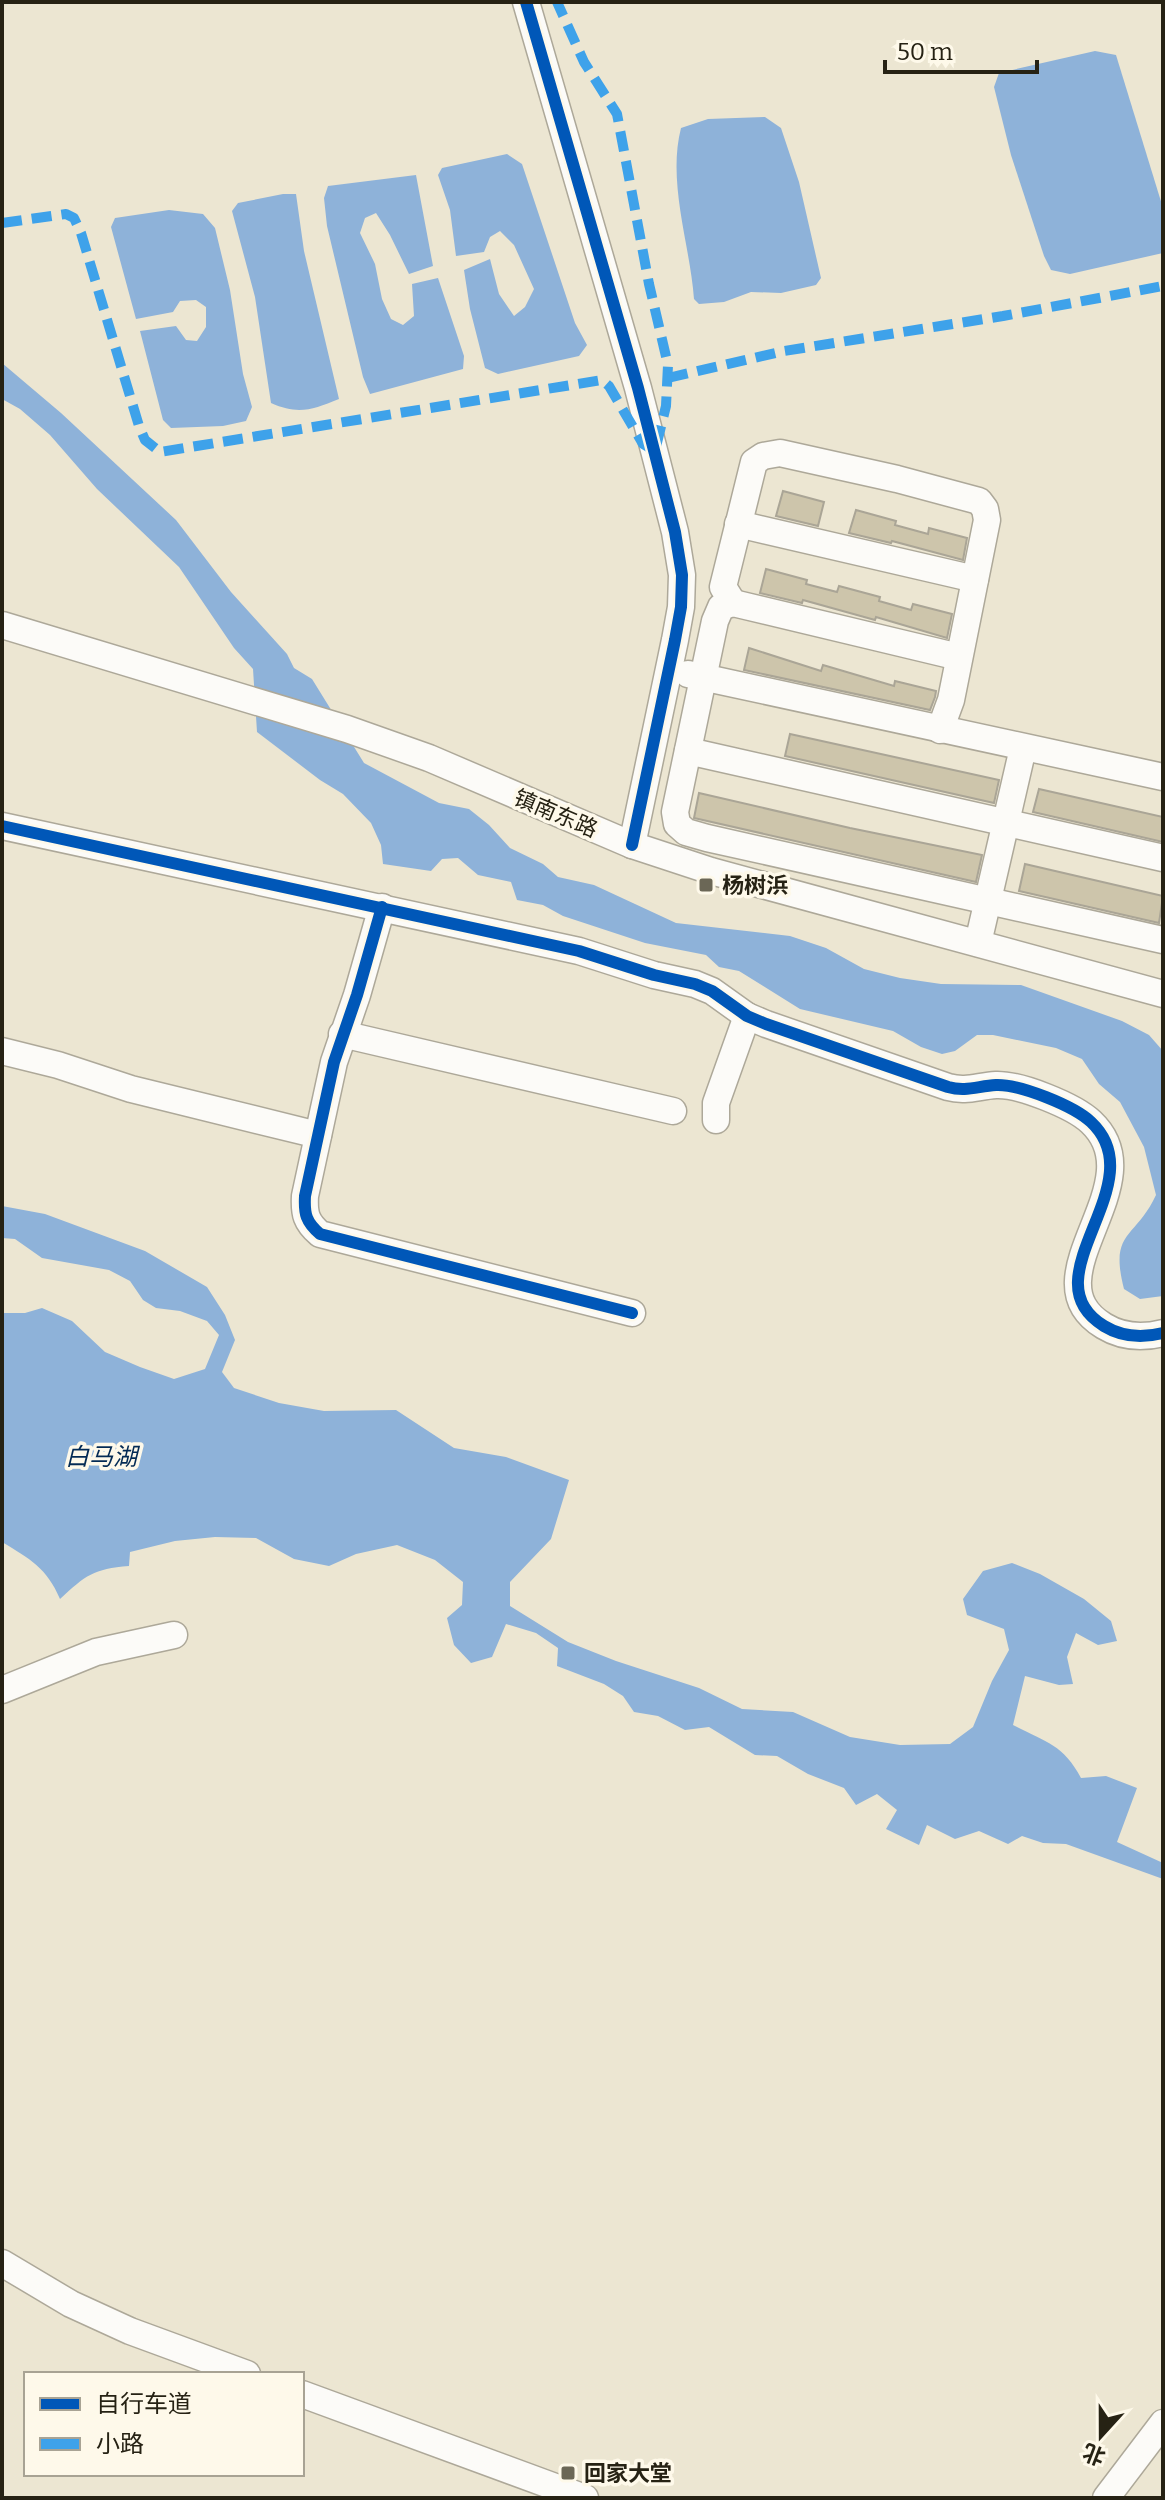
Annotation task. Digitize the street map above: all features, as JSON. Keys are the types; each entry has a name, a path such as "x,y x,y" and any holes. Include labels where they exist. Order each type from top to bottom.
{"street":[{"path":"526,2 638,388 675,532 682,575 681,607 632,845"},
{"path":"733,603 723,587 754,462 763,456 780,453 979,501 985,509 987,520 951,700 940,730"},
{"path":"738,524 975,579"},
{"path":"959,657 733,603 721,607 675,812 677,824 686,832 1163,940"},
{"name":"镇南东路","path":"2,625 347,729 429,758 632,845 711,871 1163,994"},
{"path":"669,670 1163,777"},
{"path":"978,943 1023,748"},
{"path":"688,751 1163,858"},
{"path":"2,826 579,951 654,975 695,984 712,991 747,1016 961,1091 1006,1085 1078,1112 1100,1132 1112,1160 1111,1176 1079,1266 1079,1295 1094,1320 1111,1331 1129,1336 1163,1333"},
{"path":"382,907 342,1034 318,1135 305,1196 304,1214 310,1225 320,1234 632,1313"},
{"path":"716,1120 716,1103 747,1016"},
{"path":"342,1034 673,1111"},
{"path":"2,1051 131,1089 318,1135"},
{"path":"2,1690 96,1652 174,1635"},
{"path":"2,2263 71,2304 130,2331 242,2372"},
{"path":"304,2395 585,2498"},
{"path":"1106,2498 1163,2423"}],"water":[{"path":"1095,51 1116,55 1163,208 1163,253 1070,274 1051,270 1044,256 1011,155 994,87 999,73"},
{"path":"765,117 781,128 799,182 821,278 816,285 781,293 751,292 724,302 699,304 694,299 678,192 677,149 681,128 708,119"},
{"path":"507,154 522,164 575,323 587,345 579,356 498,374 485,368 464,270 490,259 499,294 514,316 525,307 534,289 514,245 500,231 490,237 484,252 456,256 450,210 438,175 442,168"},
{"path":"416,175 433,266 409,274 376,213 365,218 360,233 375,264 382,299 391,319 403,325 414,316 412,284 438,278 464,356 463,369 370,394 363,377 327,226 324,198 328,186"},
{"path":"296,194 304,251 339,399 305,410 271,403 255,297 232,211 238,203"},
{"path":"169,210 203,214 215,228 252,407 246,421 223,426 171,428 163,420 140,331 176,326 186,340 197,341 206,327 206,307 196,300 180,301 173,312 136,319 111,227 115,218"},
{"path":"2,363 61,413 176,520 231,592 287,654 294,668 312,679 364,763 439,803 469,809 510,848 543,864 558,877 594,885 676,923 790,936 826,948 864,969 900,978 941,984 1021,985 1122,1021 1149,1035 1163,1051 1163,1296 1140,1299 1124,1289 1120,1270 1122,1245 1156,1195 1144,1147 1120,1102 1099,1084 1082,1059 1056,1048 993,1035 977,1035 955,1051 942,1054 921,1047 893,1031 800,1009 739,971 719,967 706,955 645,943 563,916 543,905 517,900 511,882 478,875 458,858 442,859 431,871 383,864 381,845 371,823 343,794 257,732 253,669 234,648 179,567 97,489 50,435 20,409 2,399"},
{"name":"白马湖","path":"2,1206 45,1214 145,1251 207,1287 225,1315 235,1340 222,1372 234,1388 279,1403 324,1411 396,1410 454,1448 506,1457 569,1480 551,1539 510,1582 510,1606 568,1642 699,1688 742,1709 793,1712 850,1737 900,1745 950,1744 973,1727 1009,1650 1004,1629 967,1615 963,1599 983,1571 1012,1563 1040,1574 1084,1599 1111,1621 1117,1641 1098,1645 1076,1633 1067,1657 1073,1684 1059,1685 1025,1676 1013,1725 1060,1751 1081,1778 1106,1776 1137,1788 1117,1842 1163,1863 1163,1879 1066,1844 1043,1843 1022,1836 1008,1844 979,1831 955,1839 927,1825 919,1845 886,1829 897,1810 877,1794 856,1805 844,1788 808,1774 777,1756 755,1755 709,1727 685,1730 658,1716 634,1712 623,1696 604,1684 557,1666 558,1648 536,1633 506,1624 492,1657 471,1663 454,1645 447,1618 462,1605 463,1582 435,1560 397,1545 356,1554 329,1566 294,1559 256,1538 215,1537 175,1541 130,1552 129,1566 91,1575 60,1599 43,1572 2,1542 2,1313 25,1313 42,1308 72,1321 105,1352 174,1379 205,1369 219,1335 207,1321 180,1311 156,1308 143,1300 130,1281 109,1270 42,1258 15,1239 2,1238"}],"building":[{"path":"783,491 824,502 818,526 776,516"},
{"path":"856,510 928,534 929,528 967,538 963,560 849,533"},
{"path":"766,569 837,592 839,586 880,597 879,601 911,610 913,604 952,614 947,638 876,617 875,620 803,600 802,603 760,593"},
{"path":"749,648 821,671 823,665 894,686 895,681 936,691 935,697 930,710 744,670"},
{"path":"790,734 999,780 994,803 785,756"},
{"path":"1039,789 1163,817 1163,842 1033,812"},
{"path":"699,793 982,855 976,882 694,818"},
{"path":"1025,864 1163,896 1159,923 1019,891"}],"marked path":[{"path":"2,223 66,214 74,218 139,426 145,440 160,452 602,380 609,386 643,444 655,451 666,406 668,365 649,284 617,114 584,62 557,2"},
{"path":"668,378 784,351 1003,316 1163,286"}],"cycle path":[{"path":"526,2 638,388 675,532 682,575 681,607 675,640 632,845"},
{"path":"2,826 579,951 654,975 695,984 766,1024 948,1087 1006,1086 1060,1103 1091,1122 1107,1147 1110,1173 1083,1257 1078,1283 1083,1306 1104,1326 1118,1332 1140,1336 1163,1333"},
{"path":"382,907 334,1062 305,1196 306,1213 312,1226 320,1234 632,1313"}],"place":[{"name":"杨树浜","path":"706,885"},
{"name":"回家大堂","path":"568,2473"}]}
